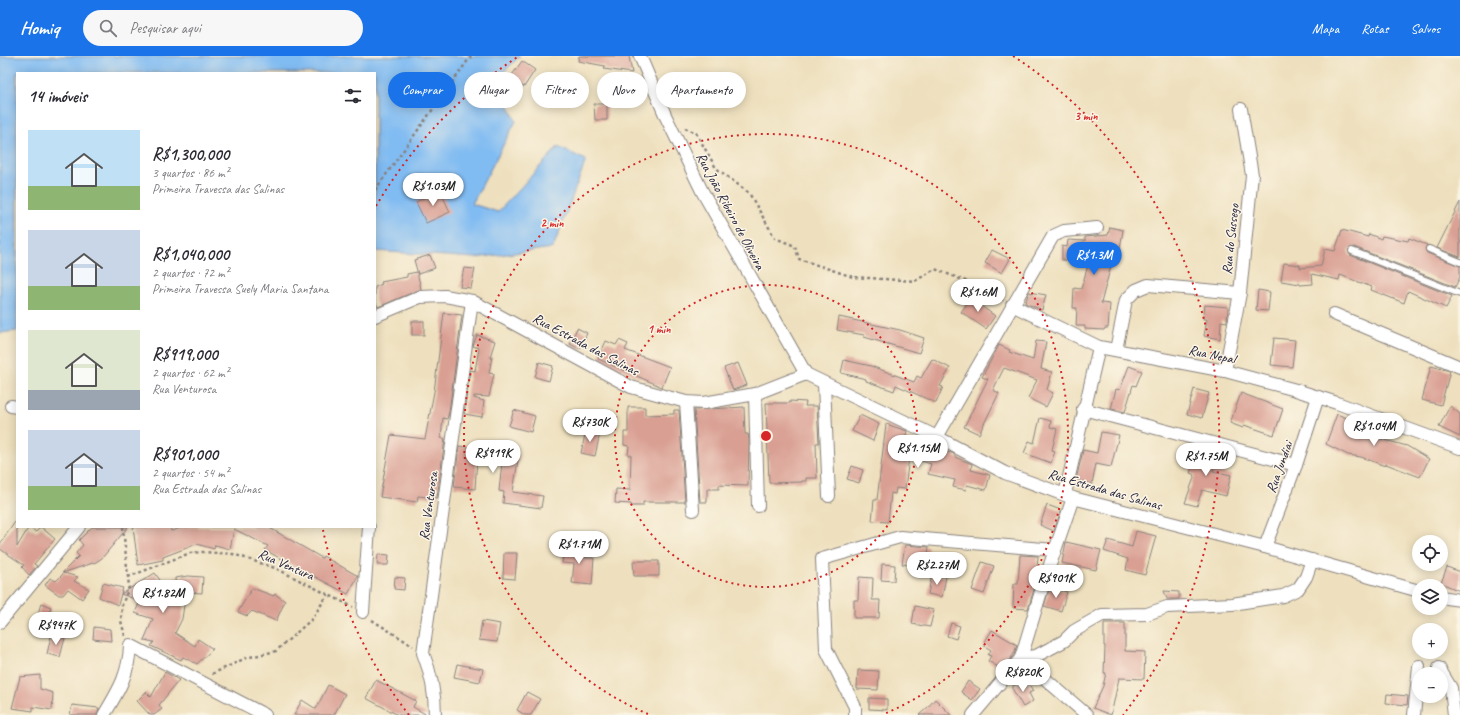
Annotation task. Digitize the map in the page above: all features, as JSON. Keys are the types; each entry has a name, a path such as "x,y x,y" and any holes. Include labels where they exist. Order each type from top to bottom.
{"street":[{"name":"Rua João Ribeiro de Oliveira","path":"640,56 666,117 702,191 806,374"},
{"name":"Rua do Sussego","path":"1225,372 1240,293 1252,175 1241,109"},
{"path":"937,438 1012,305 1054,236 1064,231 1097,228"},
{"path":"1116,350 1126,300 1142,286 1148,285 1240,293"},
{"name":"Rua Estrada das Salinas","path":"376,316 420,297 445,296 472,301 631,387 686,402 711,402 755,394 806,374 1005,473 1069,496 1265,547 1412,589"},
{"name":"Rua Venturosa","path":"435,715 435,696 429,666 423,653 472,301"},
{"path":"973,715 1021,658 1055,550 1069,496 1084,409 1099,347 1012,305"},
{"path":"1334,314 1460,367"},
{"name":"Rua Nepal","path":"1099,347 1225,372 1318,397 1460,448"},
{"path":"824,384 829,496"},
{"path":"755,394 758,506"},
{"name":"Rua Jundiai","path":"1265,547 1296,465 1318,397"},
{"path":"686,402 694,510"},
{"path":"1084,409 1296,465"},
{"path":"0,622 78,528"},
{"path":"363,612 369,528"},
{"path":"855,715 855,707 826,649 822,559 900,537 1055,550"},
{"path":"1021,658 1036,656 1064,641 1074,630 1102,615 1147,614 1167,607 1232,604 1283,596 1298,589 1306,577 1312,560"},
{"path":"1448,598 1460,600"},
{"path":"104,715 123,682 129,663 130,645 265,715"},
{"path":"1021,658 1087,715"},
{"path":"1414,715 1419,666"},
{"path":"1448,683 1451,688 1454,715"}],"lane":[{"path":"1429,249 1460,262"},
{"path":"1352,251 1460,294"}],"path":[{"path":"376,189 471,56"},
{"path":"684,127 696,133 716,168 750,193 775,238 795,246 799,259 853,276 915,281 935,269 986,289 1012,305"},
{"path":"123,528 129,587 122,606 121,621 124,634 130,645"},
{"name":"Rua Ventura","path":"128,577 190,553 227,553 275,568 328,594 363,612 375,623 423,653"},
{"path":"196,678 218,673 246,658 276,651 312,619 328,594"}],"water":[{"path":"0,56 520,56 503,72 464,72 464,108 510,108 516,121 472,204 498,212 558,147 586,160 553,248 475,258 376,251 376,72 16,72 16,331 0,333"}],"building":[{"path":"579,56 629,56 632,72 604,69 605,66 578,61"},
{"path":"522,61 535,70 534,72 531,72 531,76 524,87 523,72 514,72"},
{"path":"594,104 597,104 597,108 607,108 607,120 595,120"},
{"path":"440,190 450,212 426,223 416,202"},
{"path":"1460,202 1460,257 1437,248"},
{"path":"1110,227 1123,230 1118,263 1112,262 1101,303 1110,304 1108,328 1105,328 1104,330 1085,329 1085,326 1076,326 1077,308 1073,308 1074,288 1081,289 1089,262 1062,260 1062,246 1067,247 1068,240 1085,241 1085,237 1108,235"},
{"path":"1342,230 1368,237 1369,234 1381,239 1382,236 1408,241 1409,238 1427,245 1425,249 1427,253 1460,266 1460,277 1455,287 1354,247 1348,250 1350,255 1452,296 1446,308 1408,291 1404,303 1371,290 1372,287 1340,275 1339,280 1312,274 1313,284 1300,285 1281,281 1284,263 1300,265 1300,268 1321,266 1325,249 1335,251"},
{"path":"992,250 1010,259 1002,273 985,263"},
{"path":"430,255 435,268 418,274 414,260"},
{"path":"464,268 475,269 471,288 460,287"},
{"path":"417,272 421,289 378,307 376,302 376,287 382,284 381,282 407,277 407,274"},
{"path":"1258,290 1270,292 1268,311 1256,310"},
{"path":"1029,292 1046,295 1042,310 1025,303"},
{"path":"970,299 981,302 980,305 995,316 986,329 961,312"},
{"path":"1205,305 1228,307 1227,322 1221,321 1220,339 1204,336 1207,319 1203,319"},
{"path":"444,313 462,315 449,412 447,419 443,418 441,438 445,439 437,498 418,496 417,502 380,497 391,435 425,439 434,392"},
{"path":"839,317 900,330 924,338 919,353 864,337 864,335 837,330"},
{"path":"412,321 424,321 424,335 412,335"},
{"path":"577,328 587,333 580,349 570,344"},
{"path":"477,335 495,341 490,357 492,357 489,373 494,374 489,397 474,396 474,398 484,401 482,417 464,414 470,370 475,371 479,348 473,346"},
{"path":"1274,338 1295,340 1292,367 1271,365"},
{"path":"619,340 628,344 625,350 670,367 662,387 598,359 606,341 616,345"},
{"path":"1036,341 1046,342 1041,369 1052,372 1047,390 1053,393 1046,407 1028,398 1037,380 1004,368 993,390 999,393 979,434 964,427 988,379 982,377 999,345 1010,350 1009,352 1033,360"},
{"path":"932,359 950,368 940,386 943,387 936,403 896,385 894,391 866,381 866,379 841,373 844,360 871,366 914,382 917,376 921,378"},
{"path":"539,362 553,366 549,381 535,377"},
{"path":"738,363 747,385 733,390 724,368"},
{"path":"1129,366 1142,371 1136,386 1133,385 1125,412 1111,409 1116,389 1120,390"},
{"path":"1431,366 1450,371 1441,405 1422,400"},
{"path":"1194,389 1209,393 1202,418 1187,414"},
{"path":"1241,393 1283,409 1274,435 1244,425 1243,428 1230,423"},
{"path":"790,401 806,402 805,406 817,406 819,443 816,443 817,478 806,478 806,481 802,482 769,483 766,403 790,403"},
{"path":"1450,406 1460,414 1460,437 1439,427"},
{"path":"628,407 645,407 645,415 674,414 674,410 679,410 685,502 643,502 643,506 631,506 631,504 615,503 616,489 630,490 631,455 628,455 629,446 624,445 624,432 628,432"},
{"path":"744,407 745,434 748,434 749,440 748,486 719,485 719,489 707,489 707,502 700,502 694,410"},
{"path":"514,410 535,416 531,432 509,426"},
{"path":"1337,414 1349,419 1348,421 1382,436 1381,439 1407,446 1429,459 1420,477 1386,464 1385,466 1361,457 1348,455 1326,444"},
{"path":"860,415 879,424 873,441 852,431"},
{"path":"1040,418 1051,421 1050,427 1057,429 1052,450 1055,451 1051,463 1024,453 1029,441 1034,443"},
{"path":"886,424 907,431 905,439 930,447 930,450 952,453 955,457 972,464 971,470 990,475 986,490 967,485 966,490 953,487 955,480 928,474 931,464 909,457 905,489 896,488 895,494 891,493 888,522 872,521 874,500 877,500"},
{"path":"586,430 600,433 595,456 581,453"},
{"path":"1101,432 1119,435 1111,467 1096,464 1092,484 1076,480 1083,450 1097,453"},
{"path":"459,446 519,454 513,492 543,496 541,508 503,503 504,492 499,491 502,462 477,459 475,489 454,487"},
{"path":"1198,447 1218,454 1213,471 1231,475 1226,496 1202,490 1197,506 1185,503 1195,475 1190,473"},
{"path":"852,466 863,470 859,483 847,479"},
{"path":"1047,505 1061,510 1054,531 1040,525"},
{"path":"16,520 17,547 28,528 36,532 42,528 55,539 34,564 37,566 29,575 22,567 24,565 0,549 0,544"},
{"path":"91,528 127,528 102,558 96,562 62,573 79,556 76,553 83,545 79,540"},
{"path":"133,528 170,528 171,531 182,528 270,528 322,558 323,556 358,576 348,594 265,550 268,546 234,529 230,549 215,545 214,549 197,544 163,557 163,560 138,565"},
{"path":"1136,531 1156,536 1145,575 1126,570 1128,559 1104,551 1108,540 1132,547"},
{"path":"1066,542 1101,550 1096,570 1062,563"},
{"path":"905,545 929,547 926,567 902,564"},
{"path":"564,546 587,548 586,558 594,558 592,585 572,583 574,564 562,563"},
{"path":"504,553 517,553 515,579 503,578"},
{"path":"378,554 389,555 388,565 377,565"},
{"path":"1020,555 1038,556 1036,583 1028,609 1013,608 1014,584 1018,584"},
{"path":"633,561 659,561 659,576 634,576"},
{"path":"982,562 994,566 984,594 972,590"},
{"path":"882,564 895,565 894,581 881,580"},
{"path":"1448,567 1460,572 1460,591 1448,586 1448,579 1442,579 1446,571 1448,571"},
{"path":"64,573 78,577 74,581 89,589 82,599 68,589 63,595 59,595 45,585 50,578 56,581"},
{"path":"155,573 177,605 175,578 188,576 203,577 202,593 186,592 182,619 175,633 195,646 198,639 213,649 197,664 183,657 181,660 151,646 154,642 144,640 153,619 135,613 140,601 121,594"},
{"path":"932,574 946,577 942,597 928,594"},
{"path":"395,577 405,578 404,590 394,589"},
{"path":"859,577 873,578 872,600 880,600 879,618 854,618 854,600 858,600"},
{"path":"103,583 123,588 118,605 99,597"},
{"path":"1050,587 1067,592 1061,611 1044,606"},
{"path":"252,588 274,596 275,594 285,601 276,621 252,611 247,616 238,612"},
{"path":"1164,591 1179,592 1179,599 1167,599"},
{"path":"41,603 51,607 48,617 38,614"},
{"path":"915,606 934,610 930,627 912,624"},
{"path":"482,621 500,624 497,642 479,640"},
{"path":"951,623 960,626 956,639 947,636"},
{"path":"1104,623 1125,623 1125,651 1145,652 1144,679 1119,678 1111,715 1093,708 1103,686 1106,673 1104,673"},
{"path":"94,627 110,629 111,641 93,639"},
{"path":"992,630 1017,645 1014,654 1007,663 1004,661 1000,668 988,661 991,656 988,655 991,650 983,645"},
{"path":"51,636 65,638 60,657 47,654"},
{"path":"457,664 483,669 480,682 454,677"},
{"path":"858,670 879,671 878,690 857,689"},
{"path":"165,672 179,680 159,705 162,709 154,715 150,715 137,701 146,692 151,697"},
{"path":"40,675 40,689 53,693 52,710 33,707 33,711 12,708 20,677"},
{"path":"1026,679 1033,691 1029,693 1033,701 1023,707 1013,690 1013,686"},
{"path":"376,680 416,701 413,707 427,715 398,715 366,698"},
{"path":"968,681 980,689 972,700 961,692"},
{"path":"328,685 345,694 334,715 294,715 302,700 316,709"},
{"path":"527,692 540,699 531,715 525,715 517,710"},
{"path":"1387,694 1408,696 1407,705 1386,703"},
{"path":"869,698 887,699 887,710 869,709"},
{"path":"935,699 951,715 919,715 927,708"},
{"path":"72,705 99,708 97,715 70,715"}]}
